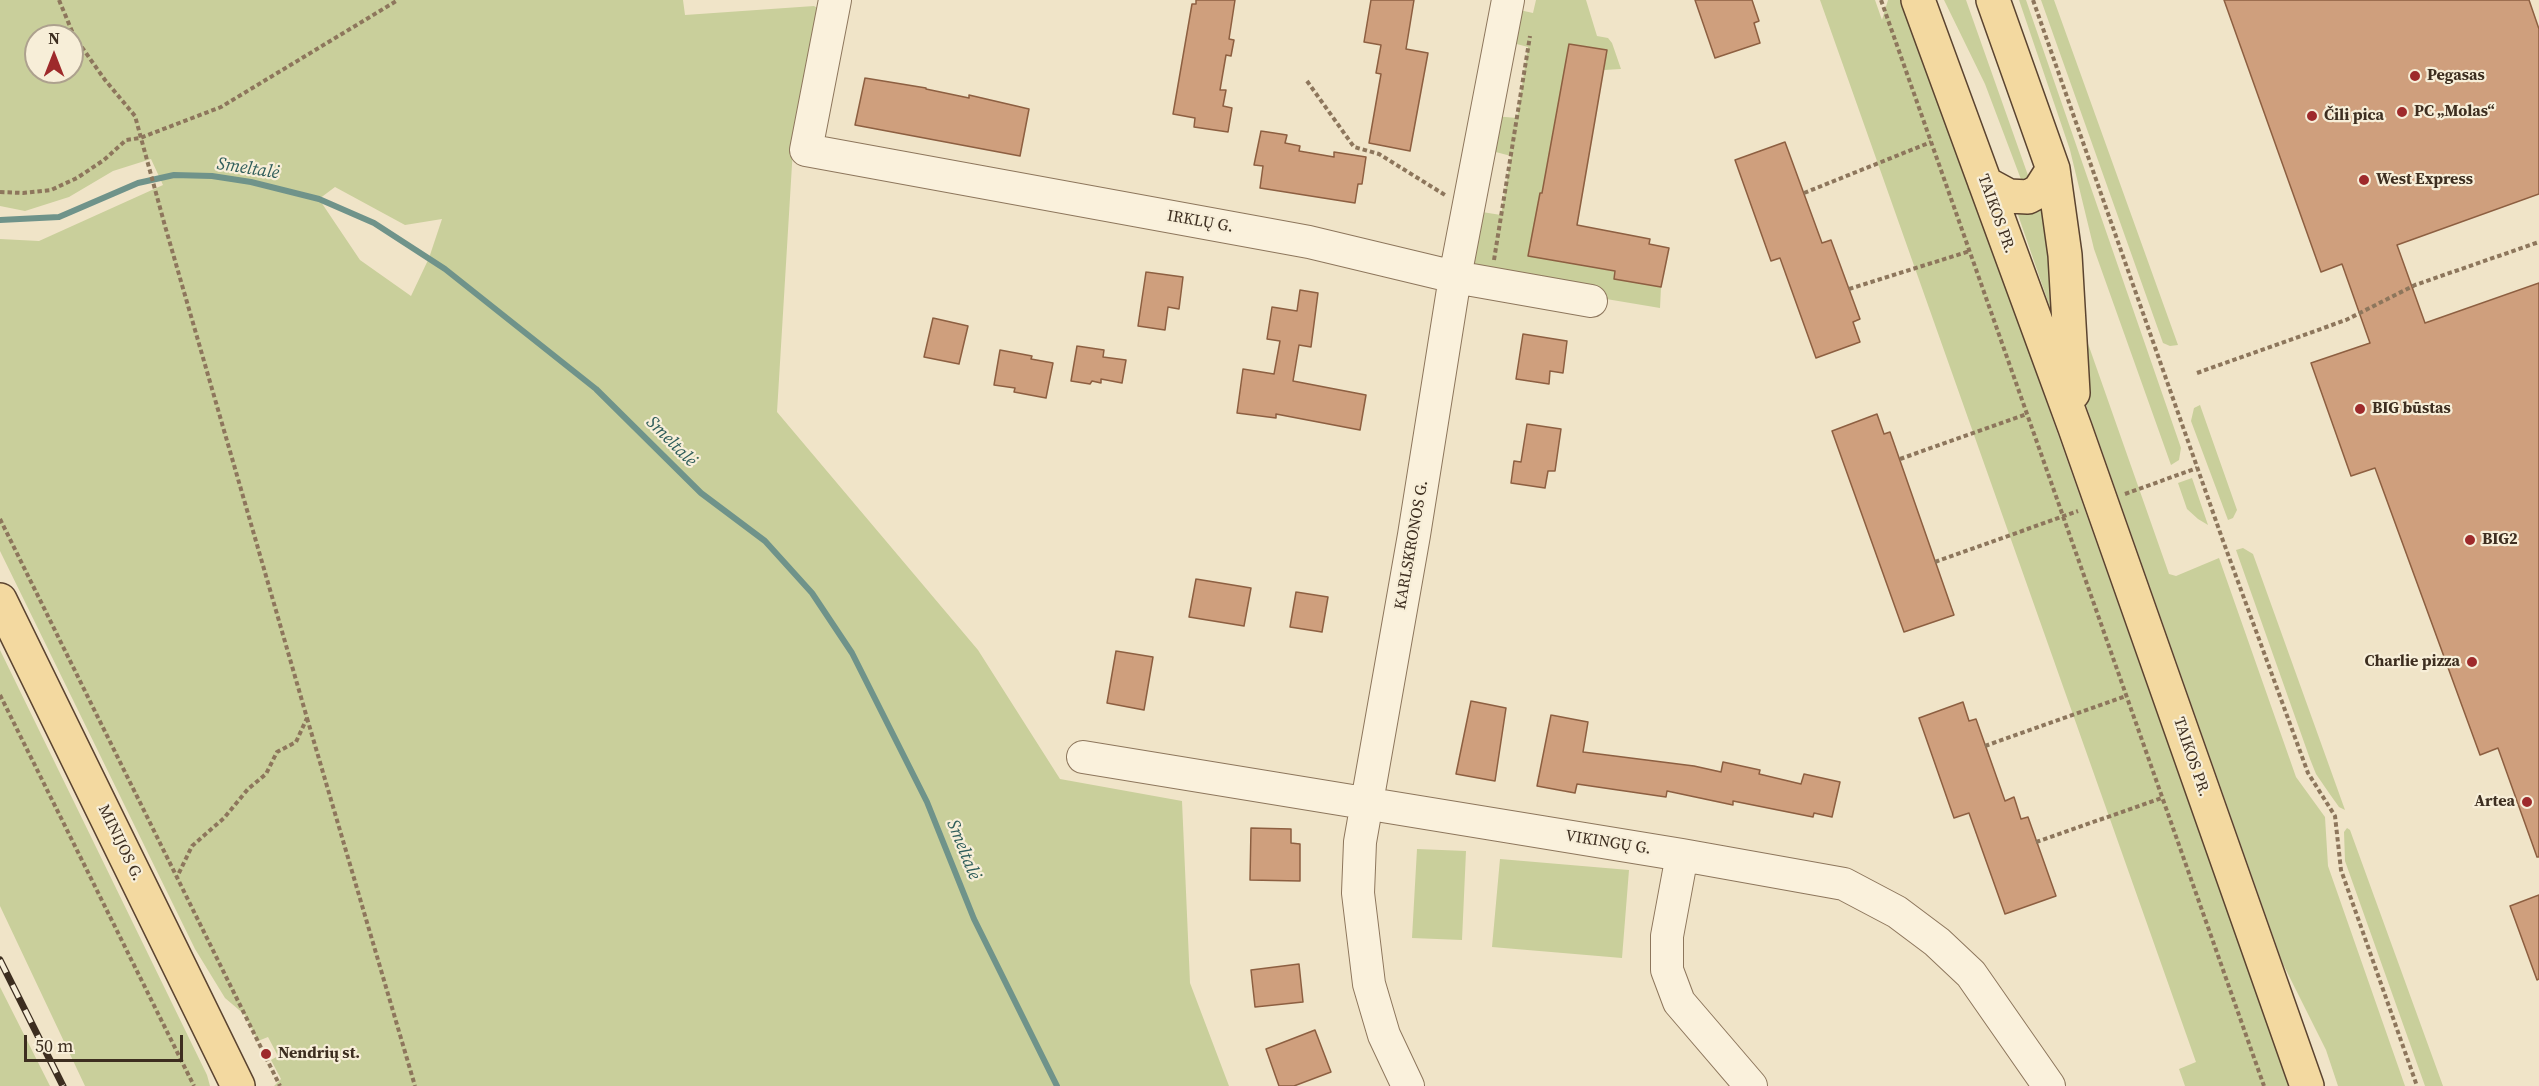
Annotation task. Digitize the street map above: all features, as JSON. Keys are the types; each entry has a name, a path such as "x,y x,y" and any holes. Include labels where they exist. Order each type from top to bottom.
{"main road":[{"name":"TAIKOS PR.","path":"1918,0 2075,428 2307,1086"},
{"name":"TAIKOS PR.","path":"1994,0 2054,169 2066,255 2075,428"},
{"path":"1985,183 2009,196 2028,197 2039,191 2054,169"},
{"name":"MINIJOS G.","path":"0,600 238,1086"}],"street":[{"name":"IRKLŲ G.","path":"835,0 806,150 1309,242 1455,277 1592,301"},
{"name":"KARLSKRONOS G.","path":"1408,1086 1384,1035 1369,984 1358,892 1360,842 1414,535 1455,277 1508,0"},
{"name":"VIKINGŲ G.","path":"1083,757 1682,855 1844,884 1897,912 1937,942 1971,974 2049,1086"},
{"path":"1682,855 1666,936 1667,970 1678,1002 1751,1086"}],"path":[{"path":"58,0 74,36 105,80 135,116 415,1086"},
{"path":"0,192 23,193 51,190 77,178 126,140 141,138 221,107 398,0"},
{"path":"1881,0 2264,1086"},
{"path":"2033,0 2197,468 2308,773 2335,816 2341,870 2417,1086"},
{"path":"1490,284 1530,35"},
{"path":"1307,81 1354,147 1379,154 1444,195 1469,201"},
{"path":"1804,194 1931,142"},
{"path":"2197,373 2346,320 2415,285 2539,242"},
{"path":"1849,289 1970,251"},
{"path":"1900,459 2027,414"},
{"path":"1935,562 2197,468"},
{"path":"0,519 280,1086"},
{"path":"0,695 194,1086"},
{"path":"1985,746 2127,696"},
{"path":"177,877 192,846 224,818 248,789 266,774 277,752 296,742 307,718"},
{"path":"2036,842 2162,798"}],"green space":[{"path":"0,0 683,0 685,15 814,6 821,10 793,148 777,412 978,650 1060,779 1182,801 1190,983 1229,1086 274,1086 281,1079 271,1060 278,1056 268,1037 258,1041 245,1015 225,998 195,949 0,551 0,239 39,241 163,185 151,159 113,171 69,197 25,211 0,206","holes":["335,187 405,225 442,219 429,258 411,296 360,260 319,199"]},
{"path":"1536,0 1586,0 1597,36 1608,38 1612,43 1621,69 1604,70 1607,50 1569,44 1529,256 1615,271 1614,279 1661,287 1660,308 1475,277 1467,260 1482,212 1501,215 1511,156 1488,150 1494,116 1517,118 1528,47 1509,42 1515,9 1533,13"},
{"path":"1820,0 1875,0 1882,20 1888,0 1904,0 2289,1086 2185,1086 2179,1069 2196,1062"},
{"path":"1944,0 1966,0 2030,181 2022,182 1985,84"},
{"path":"2019,0 2026,0 2181,448 2179,460 2171,465 2094,249 2070,150"},
{"path":"2041,0 2054,0 2178,345 2170,346 2163,343"},
{"path":"2039,203 2054,252 2055,322 2016,209"},
{"path":"2079,318 2169,574 2176,576 2219,558 2296,777 2325,817 2328,866 2405,1086 2338,1086 2326,1050 2283,964 2081,391"},
{"path":"2200,405 2237,510 2233,518 2228,520 2191,421 2194,408"},
{"path":"2192,478 2208,525 2187,509 2178,483"},
{"path":"2243,548 2253,554 2345,810 2339,807 2329,793 2316,774 2310,759 2236,550"},
{"path":"0,650 207,1075 210,1086 85,1086 0,906"},
{"path":"2347,828 2350,830 2443,1086 2425,1086 2345,861 2344,832"},
{"path":"1417,849 1466,851 1462,940 1412,938"},
{"path":"1500,859 1629,870 1622,958 1492,947"},
{"path":"0,987 50,1086 0,1086"}],"building":[{"path":"1196,0 1235,0 1229,39 1234,40 1231,56 1226,55 1220,90 1226,90 1223,106 1232,108 1228,132 1194,127 1195,118 1173,114 1192,4 1196,4"},
{"path":"1371,0 1414,0 1406,49 1428,53 1410,151 1369,143 1381,74 1376,73 1381,45 1364,42"},
{"path":"1695,0 1752,0 1759,21 1754,23 1760,43 1715,58"},
{"path":"2224,0 2529,0 2539,29 2539,194 2397,245 2425,323 2539,283 2539,857 2537,857 2498,748 2480,755 2375,468 2351,476 2311,363 2370,343 2342,264 2321,272"},
{"path":"1569,44 1607,50 1577,225 1650,239 1649,244 1669,248 1661,287 1614,279 1615,271 1528,256"},
{"path":"865,78 969,98 969,95 1029,109 1020,156 855,125"},
{"path":"1261,131 1287,135 1285,143 1300,146 1299,151 1334,157 1334,152 1366,157 1362,184 1358,184 1355,203 1260,188 1263,166 1254,165"},
{"path":"1785,142 1822,243 1831,240 1860,319 1853,322 1860,342 1816,358 1780,258 1771,261 1735,160"},
{"path":"1146,272 1183,277 1179,309 1168,307 1165,330 1138,326"},
{"path":"1300,290 1318,293 1311,347 1299,345 1293,381 1366,395 1360,430 1276,414 1276,418 1237,413 1243,369 1274,374 1280,341 1267,339 1272,307 1297,311"},
{"path":"933,318 968,326 959,364 924,357"},
{"path":"1523,334 1567,341 1563,373 1550,371 1549,384 1516,379"},
{"path":"1077,346 1104,350 1103,357 1126,360 1122,383 1101,379 1101,383 1092,381 1090,384 1071,381"},
{"path":"1000,350 1053,363 1046,398 1014,392 1015,388 994,385"},
{"path":"1877,414 1884,434 1890,432 1954,615 1904,632 1832,431"},
{"path":"1527,424 1561,429 1555,471 1548,471 1545,488 1511,483 1514,461 1521,462"},
{"path":"1196,579 1251,588 1244,626 1189,617"},
{"path":"1296,592 1328,597 1322,632 1290,627"},
{"path":"1116,651 1153,657 1144,710 1107,703"},
{"path":"1471,701 1506,708 1495,781 1456,774"},
{"path":"1963,702 1969,721 1976,719 2005,801 2014,797 2021,819 2028,817 2056,896 2005,914 1969,813 1954,818 1919,718"},
{"path":"1551,715 1588,722 1583,752 1694,766 1721,772 1723,762 1760,770 1759,774 1801,784 1804,774 1840,782 1832,817 1814,813 1813,817 1733,801 1733,805 1667,791 1666,797 1577,784 1575,793 1537,786"},
{"path":"1251,828 1291,829 1291,843 1300,844 1300,881 1250,880"},
{"path":"2539,895 2539,979 2537,980 2510,906"},
{"path":"1299,964 1303,1002 1255,1007 1251,970"},
{"path":"1315,1030 1331,1072 1294,1086 1279,1086 1266,1049"}],"waterway":[{"name":"Smeltalė","path":"0,220 59,217 138,183 174,175 212,176 251,182 319,199 374,223 445,269 596,389 701,493 765,541 812,593 852,653 927,802 974,919 1057,1086"}],"railway":[{"path":"0,960 63,1086"}],"place":[{"name":"Pegasas","path":"2415,76"},
{"name":"PC „Molas“","path":"2402,112"},
{"name":"Čili pica","path":"2312,116"},
{"name":"West Express","path":"2364,180"},
{"name":"BIG būstas","path":"2360,409"},
{"name":"BIG2","path":"2470,540"},
{"name":"Charlie pizza","path":"2472,662"},
{"name":"Artea","path":"2527,802"},
{"name":"Nendrių st.","path":"266,1054"}]}
